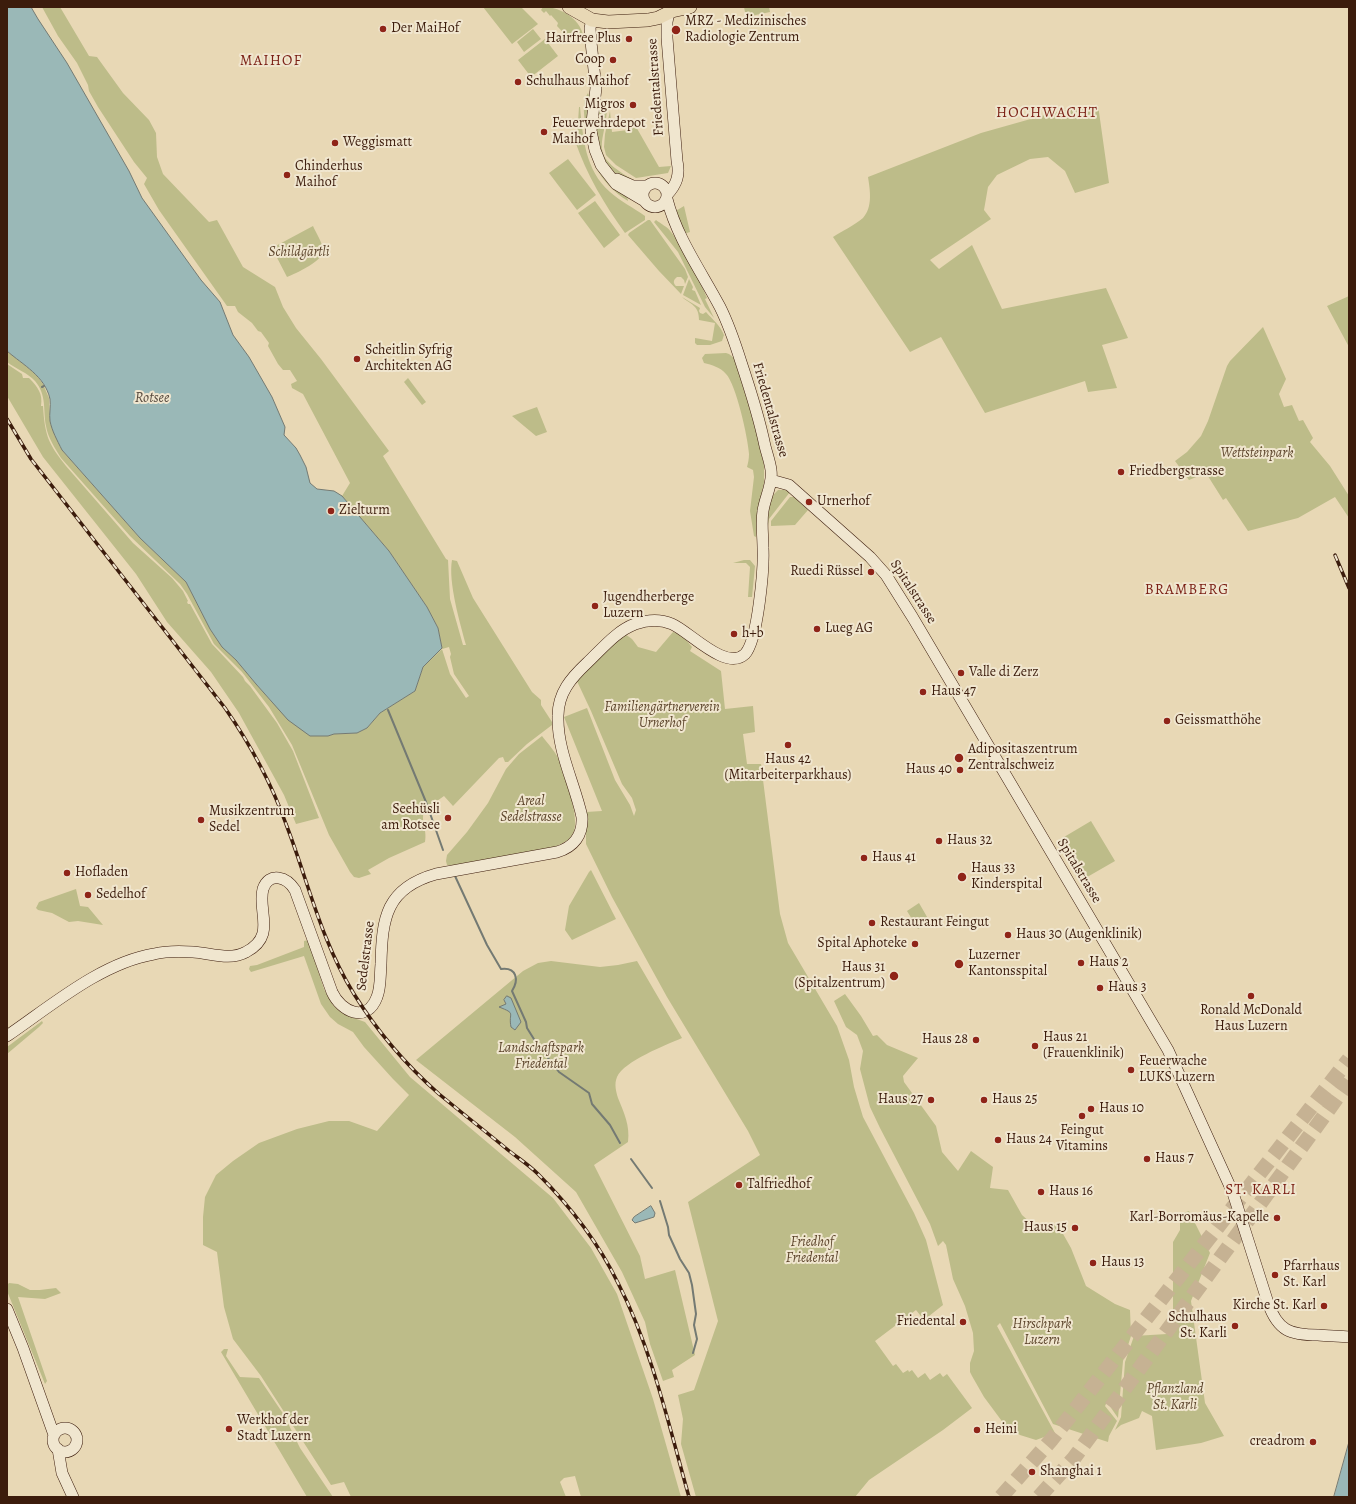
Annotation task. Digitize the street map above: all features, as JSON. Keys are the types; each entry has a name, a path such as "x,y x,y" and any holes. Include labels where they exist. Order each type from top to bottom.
{"main road":[{"path":"569,7 592,20 610,22 648,20 658,18 669,12 690,7"},
{"name":"Friedentalstrasse","path":"669,12 667,27 669,67 677,161 679,169 677,180 667,197 679,234 719,306 732,335 759,418 771,470 771,480 762,512 764,565 761,592 752,640 746,653"},
{"path":"592,20 590,35 596,88 591,126 598,160 616,184 643,200 647,205 656,208 662,205 667,197 665,189 659,184 654,183 646,186 633,186 611,177"},
{"name":"Friedentalstrasse","path":"659,184 664,183 670,178 677,161"},
{"path":"643,200 643,191 646,186"},
{"name":"Friedentalstrasse","path":"656,208 679,234"},
{"name":"Spitalstrasse","path":"771,480 789,484 870,557 886,575 913,618 1168,1050 1233,1193 1271,1312 1286,1330 1299,1335 1349,1337"},
{"name":"Sedelstrasse","path":"7,1036 92,978 129,960 175,951 229,956 236,956 245,953 257,943 264,929 265,920 262,897 264,888 269,881 279,878 288,881 295,890 336,1000 350,1012 358,1013 365,1011 373,1004 379,989 384,920 391,905 405,888 436,874 557,852 571,846 578,838 582,829 582,817 563,753 558,724 558,714 560,701 565,687 581,668 622,631 634,624 650,620 674,625 709,650 721,656 737,657 746,653"},
{"path":"7,1309 45,1408 54,1435 53,1441 58,1450 62,1473 71,1492"},
{"path":"45,1408 60,1424 65,1428 72,1430 77,1437 75,1446 70,1450 58,1450"},
{"path":"54,1435 59,1430 65,1428"},
{"path":"70,1450 67,1463 71,1492"}],"green space":[{"path":"42,7 60,7 89,56 97,57 123,93 149,120 156,133 157,157 163,174 209,222 217,220 243,267 275,287 283,307 296,328 321,359 389,451 383,456 448,560 450,599 463,645 466,645 453,591 451,569 452,560 457,561 473,598 532,692 541,700 541,705 552,722 552,725 527,744 508,762 505,762 503,757 499,758 453,806 444,796 430,806 428,804 423,814 426,837 425,842 389,858 368,870 371,874 359,878 354,877 350,872 329,835 292,745 269,707 242,672 214,644 180,584 130,536 61,458 48,435 43,397 39,386 29,376 7,362 7,351 35,373 43,384 49,398 50,421 62,450 140,538 186,582 210,629 222,647 236,660 271,701 328,736 334,734 357,733 367,728 380,713 415,691 423,667 442,649 438,628 427,607 389,551 342,496 350,483 303,394 292,388 291,384 297,381 290,370 283,370 278,364 268,346 269,343 261,332 258,331 252,323 238,312 235,306 227,306 159,210 144,184 147,178 134,162 98,107 89,91 88,85 77,63 58,36","holes":["449,647 454,674 469,696 466,698 450,674 442,649"]},
{"path":"483,7 521,7 538,24 512,44"},
{"path":"543,7 557,9 570,16 580,27 584,41 579,42 578,40 572,42 557,26 558,23 551,15 550,16 546,11 544,13 541,10"},
{"path":"744,7 769,7 770,12 746,17"},
{"path":"533,29 541,39 524,52 517,42"},
{"path":"545,39 558,56 531,77 518,60"},
{"path":"588,93 590,98 588,136 627,195 628,201 609,186 596,168 592,158 586,136 584,111 584,104"},
{"path":"602,102 607,102 602,146 603,154 617,170 632,179 632,182 615,174 604,159 600,150 597,120"},
{"path":"1098,105 1109,183 1075,193 1065,171 1048,157 1030,159 997,175 988,187 984,210 991,219 930,260 939,269 972,245 1002,309 1106,288 1128,338 1102,345 1117,388 1088,392 1085,381 985,413 941,337 910,352 833,237 860,221 866,214 870,204 868,177 981,133 1059,111"},
{"path":"579,107 584,142 590,164 595,174 610,192 645,216 645,220 625,233 597,189 585,166 575,141 577,137"},
{"path":"610,111 612,132 628,130 628,127 635,125 659,167 671,166 668,173 636,178 616,165 606,155 604,147 605,134"},
{"path":"568,159 596,195 577,210 549,173"},
{"path":"595,201 620,235 604,248 578,213"},
{"path":"684,206 690,232 684,234 674,212"},
{"path":"650,220 685,269 688,277 685,284 681,277 677,277 674,282 676,286 684,286 681,294 628,235"},
{"path":"656,220 670,230 686,255 704,290 707,298 705,299 714,318 705,307 678,252 654,222"},
{"name":"Schildgärtli","path":"313,226 323,249 322,253 315,262 287,277 272,248"},
{"path":"689,279 693,287 692,290 695,291 701,305 683,295"},
{"path":"1349,296 1349,347 1327,306"},
{"path":"682,297 700,308 700,313 703,314 706,312 716,323 724,335 722,341 710,345 697,345 695,343 695,338 712,341 715,323 699,320 698,311 696,308"},
{"name":"Wettsteinpark","path":"1263,327 1286,379 1279,394 1284,407 1292,405 1299,421 1303,420 1313,438 1310,442 1330,466 1349,496 1349,518 1335,497 1298,518 1248,531 1226,498 1223,500 1206,473 1189,480 1175,461 1187,452 1201,436 1230,361"},
{"path":"726,353 734,358 755,424 764,465 764,483 758,511 756,537 754,536 750,511 754,477 753,470 747,467 749,456 748,446 744,424 734,388 724,372 719,368 704,363 702,358 705,354"},
{"path":"7,364 22,374 23,378 29,378 35,384 41,398 41,406 43,406 48,439 66,466 133,543 172,578 183,591 188,604 190,604 212,644 243,677 277,723 293,751 319,818 296,824 284,795 239,713 211,672 167,622 136,574 43,457 7,396"},
{"path":"408,378 426,402 422,405 404,382"},
{"path":"537,407 547,432 536,436 512,416"},
{"path":"778,490 790,492 769,519 768,526 768,507 772,497"},
{"path":"790,497 794,497 808,510 795,525 771,526 771,521"},
{"path":"750,560 755,566 752,597 748,597 750,567 746,563 733,563"},
{"name":"Friedhof Friedental","path":"673,632 682,635 692,647 690,651 721,671 725,709 753,706 755,732 743,734 747,764 761,764 780,914 788,943 837,1026 849,1060 854,1087 863,1117 914,1213 926,1240 943,1305 924,1320 916,1310 875,1341 893,1366 896,1364 903,1373 908,1370 909,1372 912,1370 918,1378 925,1373 930,1380 940,1373 943,1377 947,1374 972,1408 943,1430 869,1480 855,1497 696,1497 681,1444 683,1419 678,1395 694,1390 718,1321 688,1202 760,1155 748,1131 667,997 612,897 586,844 586,812 602,811 564,717 587,708 615,780 630,805 634,816 636,810 632,798 622,784 576,679 625,634 632,639 638,647 656,652"},
{"name":"Areal Sedelstrasse","path":"542,736 554,751 563,768 575,817 574,831 571,837 555,847 458,865 447,865 447,855 467,832 488,803 506,769 519,754"},
{"path":"1091,821 1115,861 1082,880 1059,840"},
{"path":"591,870 616,919 572,940 565,930 569,906"},
{"path":"76,889 80,906 88,907 103,925 78,921 69,922 52,913 38,910 36,908 39,902"},
{"path":"919,903 930,922 918,929 907,911"},
{"path":"308,940 324,989 333,1005 338,1010 351,1017 365,1022 410,1077 553,1198 591,1248 617,1294 653,1399 681,1497 581,1497 575,1476 564,1478 560,1482 566,1497 351,1497 344,1482 331,1485 261,1376 233,1339 224,1307 217,1252 203,1245 205,1197 216,1175 259,1143 297,1129 329,1121 349,1121 377,1131 409,1095 364,1047 353,1032 338,1024 330,1017 321,1004 304,956 251,972 249,969 250,966 257,965 304,947 304,941"},
{"name":"Landschaftspark Friedental","path":"551,961 600,967 637,961 682,1038 636,1059 621,1071 617,1077 616,1090 627,1125 628,1142 594,1165 640,1256 645,1279 675,1270 695,1355 672,1370 674,1377 663,1381 650,1344 645,1322 622,1272 576,1192 515,1137 416,1060 523,971 538,963"},
{"name":"Hirschpark Luzern","path":"845,994 873,1036 877,1035 887,1045 918,1058 903,1076 904,1082 936,1126 942,1152 958,1171 971,1151 993,1167 990,1188 1008,1190 1022,1215 1031,1223 1058,1225 1071,1248 1086,1286 1115,1304 1130,1310 1131,1336 1123,1361 1118,1418 1107,1402 1105,1406 1117,1421 1109,1436 1108,1442 1053,1424 1000,1323 997,1326 1055,1433 1036,1440 1020,1435 1004,1424 984,1397 970,1372 970,1363 974,1351 973,1333 965,1306 953,1279 946,1245 943,1241 938,1246 930,1224 870,1107 860,1069 863,1051 857,1035 846,1027 834,1001"},
{"path":"42,1021 43,1023 39,1027 7,1054 7,1047"},
{"name":"Pflanzland St. Karli","path":"1189,1211 1210,1253 1191,1301 1205,1403 1224,1436 1201,1443 1156,1450 1152,1416 1142,1411 1139,1418 1121,1425 1115,1430 1121,1417 1125,1362 1134,1336 1167,1334 1173,1310 1173,1242 1180,1230 1180,1214"},
{"path":"9,1283 18,1284 30,1290 56,1288 61,1293 45,1299 18,1297 47,1381 45,1384 7,1291 7,1285"},
{"path":"224,1349 228,1349 226,1356 240,1377 259,1378 284,1415 300,1448 333,1497 307,1497 221,1352"}],"water":[{"name":"Rotsee","path":"7,7 31,7 67,63 129,171 142,198 201,280 220,302 233,335 249,357 272,397 285,427 284,435 296,448 300,455 306,467 310,483 317,489 334,491 342,496 389,551 427,607 438,628 442,648 423,667 415,691 380,713 367,728 357,733 310,736 288,720 236,660 222,647 210,629 186,582 140,538 62,450 51,425 50,399 47,391 33,372 7,351"},
{"path":"507,996 511,998 521,1022 515,1030 511,1027 510,1012 499,1007 506,1004 504,1000"},
{"path":"651,1206 655,1213 654,1217 635,1223 632,1220 634,1217"},
{"path":"1349,1442 1349,1497 1334,1497"}],"waterway":[{"path":"388,710 426,802 443,850"},
{"path":"455,876 487,945 501,969 510,970 515,975 516,979 512,991 526,1022 527,1028 537,1044 559,1072 589,1093 592,1104 610,1125 620,1143"},
{"path":"631,1159 652,1188"},
{"path":"660,1201 669,1235 680,1259 689,1273 692,1285 696,1314 694,1325 697,1339 693,1353"}],"tunnel":[{"path":"1001,1497 1052,1439 1349,1059"},
{"path":"1039,1497 1074,1458 1349,1081"}],"railway":[{"path":"7,419 31,459 225,708 243,735 274,793 333,953 354,994 372,1021 393,1047 427,1083 538,1174 572,1212 602,1253 618,1283 641,1334 667,1415 689,1497"},
{"path":"1335,555 1349,588"}],"place":[{"name":"Der MaiHof","path":"383,29"},
{"name":"MRZ - Medizinisches Radiologie Zentrum","path":"676,30"},
{"name":"Hairfree Plus","path":"629,39"},
{"name":"Coop","path":"613,60"},
{"name":"Schulhaus Maihof","path":"518,82"},
{"name":"Migros","path":"633,105"},
{"name":"Feuerwehrdepot Maihof","path":"544,132"},
{"name":"Weggismatt","path":"335,143"},
{"name":"Chinderhus Maihof","path":"287,175"},
{"name":"Scheitlin Syfrig Architekten AG","path":"357,359"},
{"name":"Friedbergstrasse","path":"1121,472"},
{"name":"Urnerhof","path":"809,502"},
{"name":"Zielturm","path":"331,511"},
{"name":"Ruedi Rüssel","path":"871,572"},
{"name":"Jugendherberge Luzern","path":"595,606"},
{"name":"Lueg AG","path":"817,629"},
{"name":"h+b","path":"734,634"},
{"name":"Valle di Zerz","path":"961,673"},
{"name":"Haus 47","path":"923,692"},
{"name":"Geissmatthöhe","path":"1167,721"},
{"name":"Haus 42 (Mitarbeiterparkhaus)","path":"788,745"},
{"name":"Adipositaszentrum Zentralschweiz","path":"959,758"},
{"name":"Haus 40","path":"960,770"},
{"name":"Seehüsli am Rotsee","path":"448,818"},
{"name":"Musikzentrum Sedel","path":"201,820"},
{"name":"Haus 32","path":"939,841"},
{"name":"Haus 41","path":"864,858"},
{"name":"Hofladen","path":"67,873"},
{"name":"Haus 33 Kinderspital","path":"962,877"},
{"name":"Sedelhof","path":"88,895"},
{"name":"Restaurant Feingut","path":"872,923"},
{"name":"Haus 30 (Augenklinik)","path":"1008,935"},
{"name":"Spital Aphoteke","path":"915,944"},
{"name":"Haus 2","path":"1081,963"},
{"name":"Luzerner Kantonsspital","path":"959,964"},
{"name":"Haus 31 (Spitalzentrum)","path":"894,976"},
{"name":"Haus 3","path":"1100,988"},
{"name":"Ronald McDonald Haus Luzern","path":"1251,996"},
{"name":"Haus 28","path":"976,1040"},
{"name":"Haus 21 (Frauenklinik)","path":"1035,1046"},
{"name":"Feuerwache LUKS Luzern","path":"1131,1070"},
{"name":"Haus 27","path":"931,1100"},
{"name":"Haus 25","path":"984,1100"},
{"name":"Haus 10","path":"1091,1109"},
{"name":"Feingut Vitamins","path":"1082,1116"},
{"name":"Haus 24","path":"998,1140"},
{"name":"Haus 7","path":"1147,1159"},
{"name":"Talfriedhof","path":"739,1185"},
{"name":"Haus 16","path":"1041,1192"},
{"name":"Karl-Borromäus-Kapelle","path":"1277,1218"},
{"name":"Haus 15","path":"1075,1228"},
{"name":"Haus 13","path":"1093,1263"},
{"name":"Pfarrhaus St. Karl","path":"1275,1275"},
{"name":"Kirche St. Karl","path":"1324,1306"},
{"name":"Friedental","path":"963,1322"},
{"name":"Schulhaus St. Karli","path":"1235,1326"},
{"name":"Werkhof der Stadt Luzern","path":"229,1429"},
{"name":"Heini","path":"977,1430"},
{"name":"creadrom","path":"1313,1442"},
{"name":"Shanghai 1","path":"1032,1472"}],"district":[{"name":"MAIHOF","path":"271,61"},
{"name":"HOCHWACHT","path":"1047,113"},
{"name":"BRAMBERG","path":"1187,590"},
{"name":"ST. KARLI","path":"1261,1190"}],"park label":[{"name":"Familiengärtnerverein Urnerhof","path":"662,716"}]}
